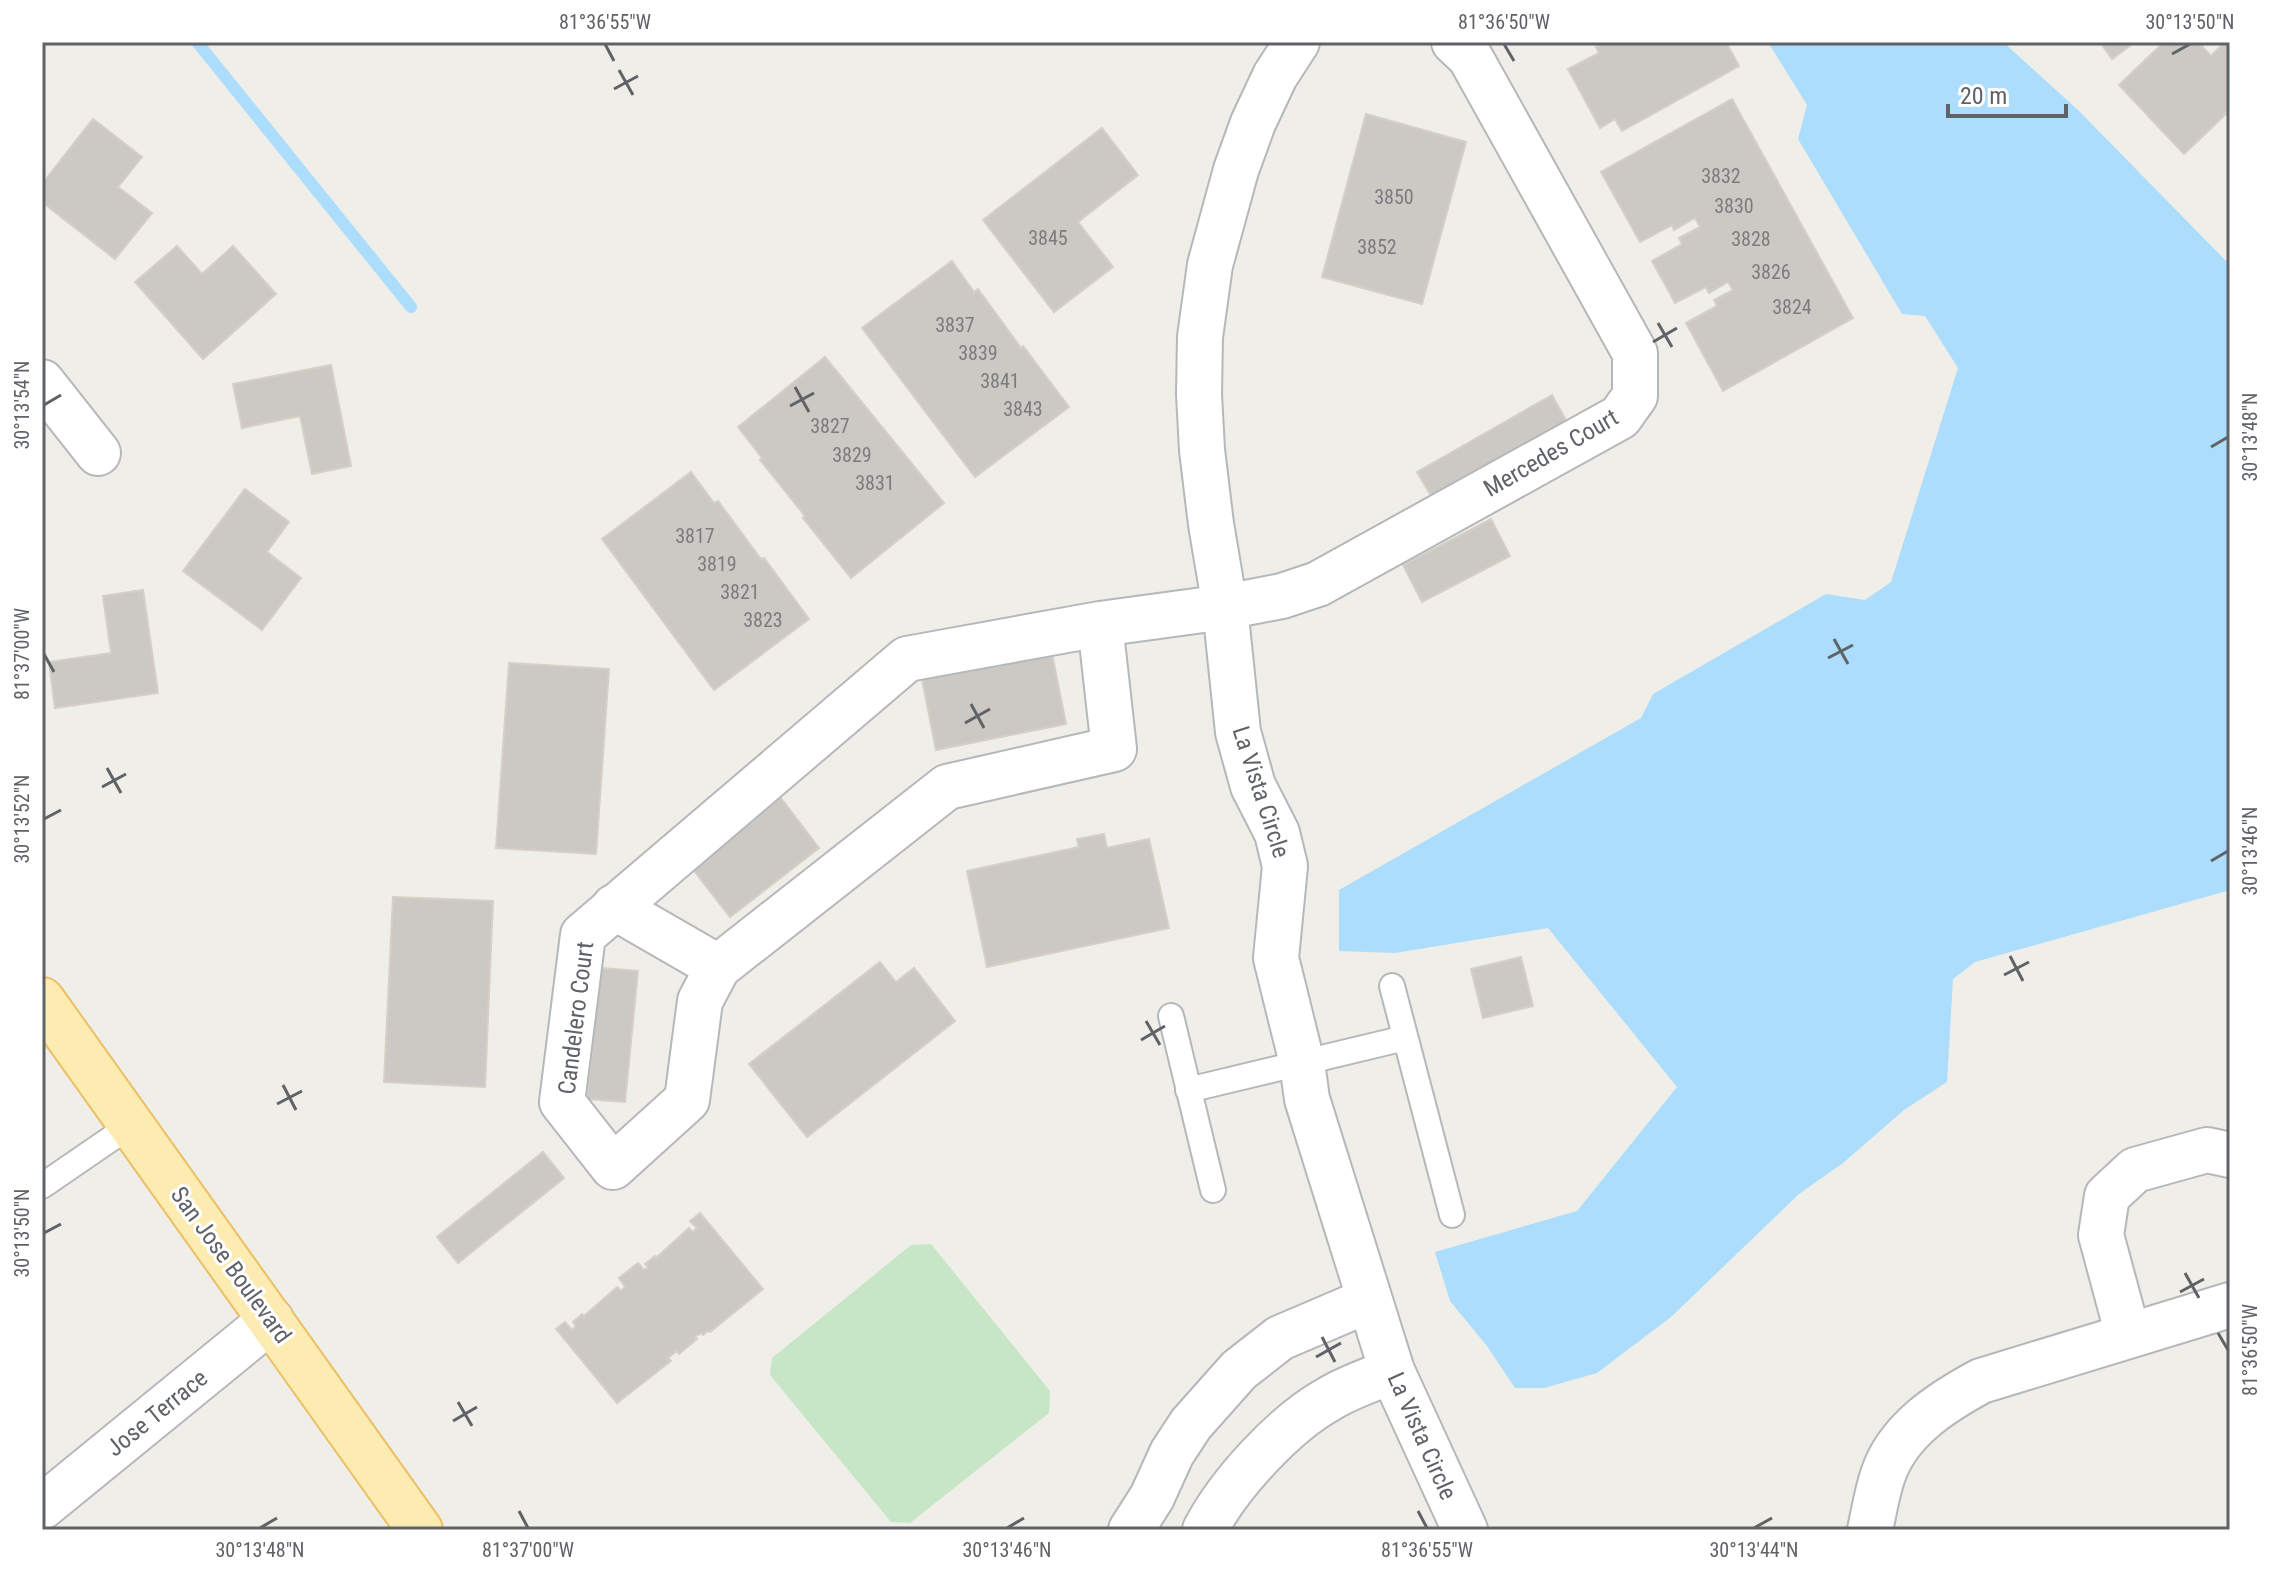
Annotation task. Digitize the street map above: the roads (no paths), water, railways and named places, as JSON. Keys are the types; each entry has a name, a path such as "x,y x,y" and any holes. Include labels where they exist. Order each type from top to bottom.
{"main road":[{"name":"San Jose Boulevard","path":"42,1000 420,1530"}],"street":[{"name":"La Vista Circle","path":"1297,42 1275,76 1253,123 1236,170 1210,265 1200,337 1202,450 1225,607 1238,732 1253,786 1277,833 1285,866 1276,958 1302,1063 1307,1099 1392,1371 1465,1530"},
{"name":"Mercedes Court","path":"1225,607 1282,596 1318,584 1620,417 1635,396 1635,353 1470,57 1454,42"},
{"path":"42,382 98,453"},
{"name":"Candelero Court","path":"1100,624 1114,749 947,787 718,967 700,1001 687,1100 613,1167 562,1102 583,935 907,659 1100,624 1225,607"},
{"path":"614,907 718,967"},
{"path":"2128,1335 2101,1235 2107,1196 2135,1170 2207,1150 2230,1155"},
{"path":"1369,1300 1280,1338 1239,1370 1191,1424 1141,1513 1206,1528 1245,1473 1290,1426 1329,1398 1392,1371"},
{"path":"1870,1530 1883,1473 1906,1434 1947,1399 1981,1381 2230,1305"},
{"name":"Jose Terrace","path":"42,1507 271,1320"}],"lane":[{"path":"1392,986 1452,1215"},
{"path":"1171,1016 1213,1190"},
{"path":"1188,1090 1405,1038"},
{"path":"42,1186 131,1125"}],"water":[{"path":"1768,42 2003,42 2078,110 2230,265 2230,890 1975,962 1953,979 1947,1082 1904,1110 1843,1163 1799,1194 1671,1317 1597,1373 1544,1388 1515,1388 1487,1346 1450,1301 1435,1252 1577,1211 1677,1087 1548,928 1395,953 1339,951 1339,890 1641,718 1653,694 1826,594 1865,600 1891,582 1958,368 1925,316 1902,314 1798,139 1807,105"}],"waterway":[{"path":"197,42 411,307"}]}
